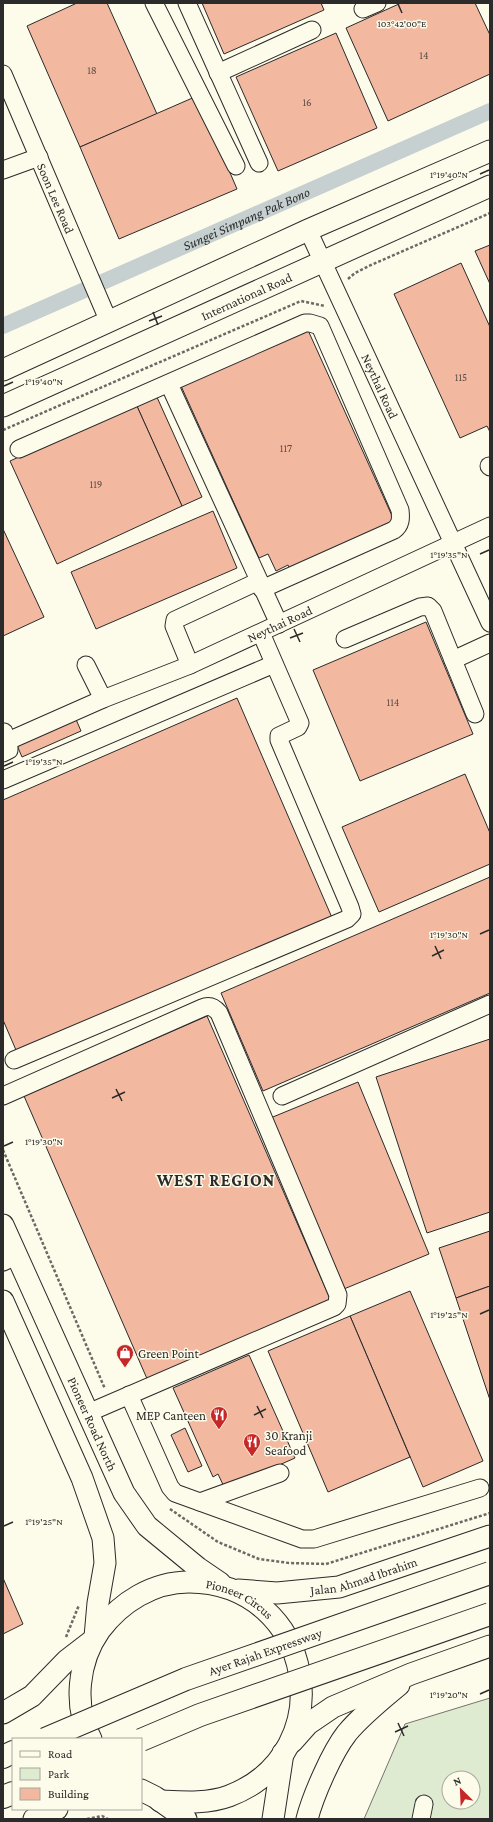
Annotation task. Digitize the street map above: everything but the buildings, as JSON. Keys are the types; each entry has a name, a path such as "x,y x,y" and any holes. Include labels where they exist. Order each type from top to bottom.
{"highway":[{"name":"Ayer Rajah Expressway","path":"47,1738 186,1679 490,1573"},
{"path":"142,1740 200,1716 490,1614"},
{"path":"3,1757 12,1752"}],"main road":[{"path":"3,370 106,314 308,230 490,151"},
{"name":"International Road","path":"3,406 490,186"},
{"name":"Pioneer Road North","path":"3,1224 10,1259 88,1413 124,1493 147,1526 198,1568 230,1589"},
{"path":"3,1301 82,1478 103,1538 105,1563 94,1639 67,1660 32,1696 3,1713"},
{"name":"Jalan Ahmad Ibrahim","path":"230,1589 277,1593 339,1588 490,1536"},
{"name":"Pioneer Circus","path":"90,1738 87,1732 81,1709 80,1685 84,1661 94,1639 109,1617 130,1600 153,1588 179,1582 206,1582 230,1589 253,1600 272,1616 286,1635 296,1657 301,1680 301,1704 296,1728 284,1751 270,1769 250,1785 228,1796 204,1802 149,1796"},
{"path":"273,1819 284,1751 308,1724 334,1707 411,1674 490,1646"},
{"path":"307,1819 310,1808 328,1766 346,1734 366,1713 411,1674"},
{"path":"149,1796 186,1819"},
{"path":"34,1819 55,1810"}],"street":[{"path":"154,3 236,166"},
{"path":"187,3 259,163"},
{"path":"218,72 312,30"},
{"name":"Soon Lee Road","path":"3,74 106,314"},
{"path":"3,170 39,157"},
{"name":"Neythal Road","path":"308,230 454,542 490,623"},
{"path":"19,449 305,323 310,322 320,326 400,510 399,525 394,530 175,620 174,626 190,665"},
{"path":"169,384 279,624"},
{"path":"454,542 490,526"},
{"name":"Neythai Road","path":"5,741 103,699 190,665 454,542"},
{"path":"345,639 424,605 431,608 475,714"},
{"path":"14,1060 350,917 352,914 279,738 280,735 300,725 261,633"},
{"path":"453,660 490,643"},
{"path":"3,780 274,664"},
{"path":"86,665 103,699"},
{"path":"282,1096 490,1004"},
{"path":"3,1096 202,1008 211,1007 219,1013 338,1300 334,1307 88,1413"},
{"path":"130,1395 175,1494 302,1539 308,1540 480,1488"},
{"path":"200,1502 280,1473"}],"path":[{"path":"337,291 354,273 490,213"},
{"path":"3,430 301,301 321,304 348,315"},
{"path":"3,1150 111,1403"},
{"path":"167,1503 171,1510 218,1542 259,1559 289,1563 326,1564 490,1514"},
{"path":"63,1643 80,1603"},
{"path":"87,1819 102,1816 108,1819"}],"green space":[{"path":"490,1698 490,1819 364,1819 405,1724"}],"waterway":[{"name":"Sungei Simpang Pak Bono","path":"3,326 490,111"}],"place":[{"name":"Green Point","path":"125,1368"},
{"name":"MEP Canteen","path":"219,1430"},
{"name":"30 Kranji Seafood","path":"252,1457"}],"district":[{"name":"WEST REGION","path":"216,1180"}]}
